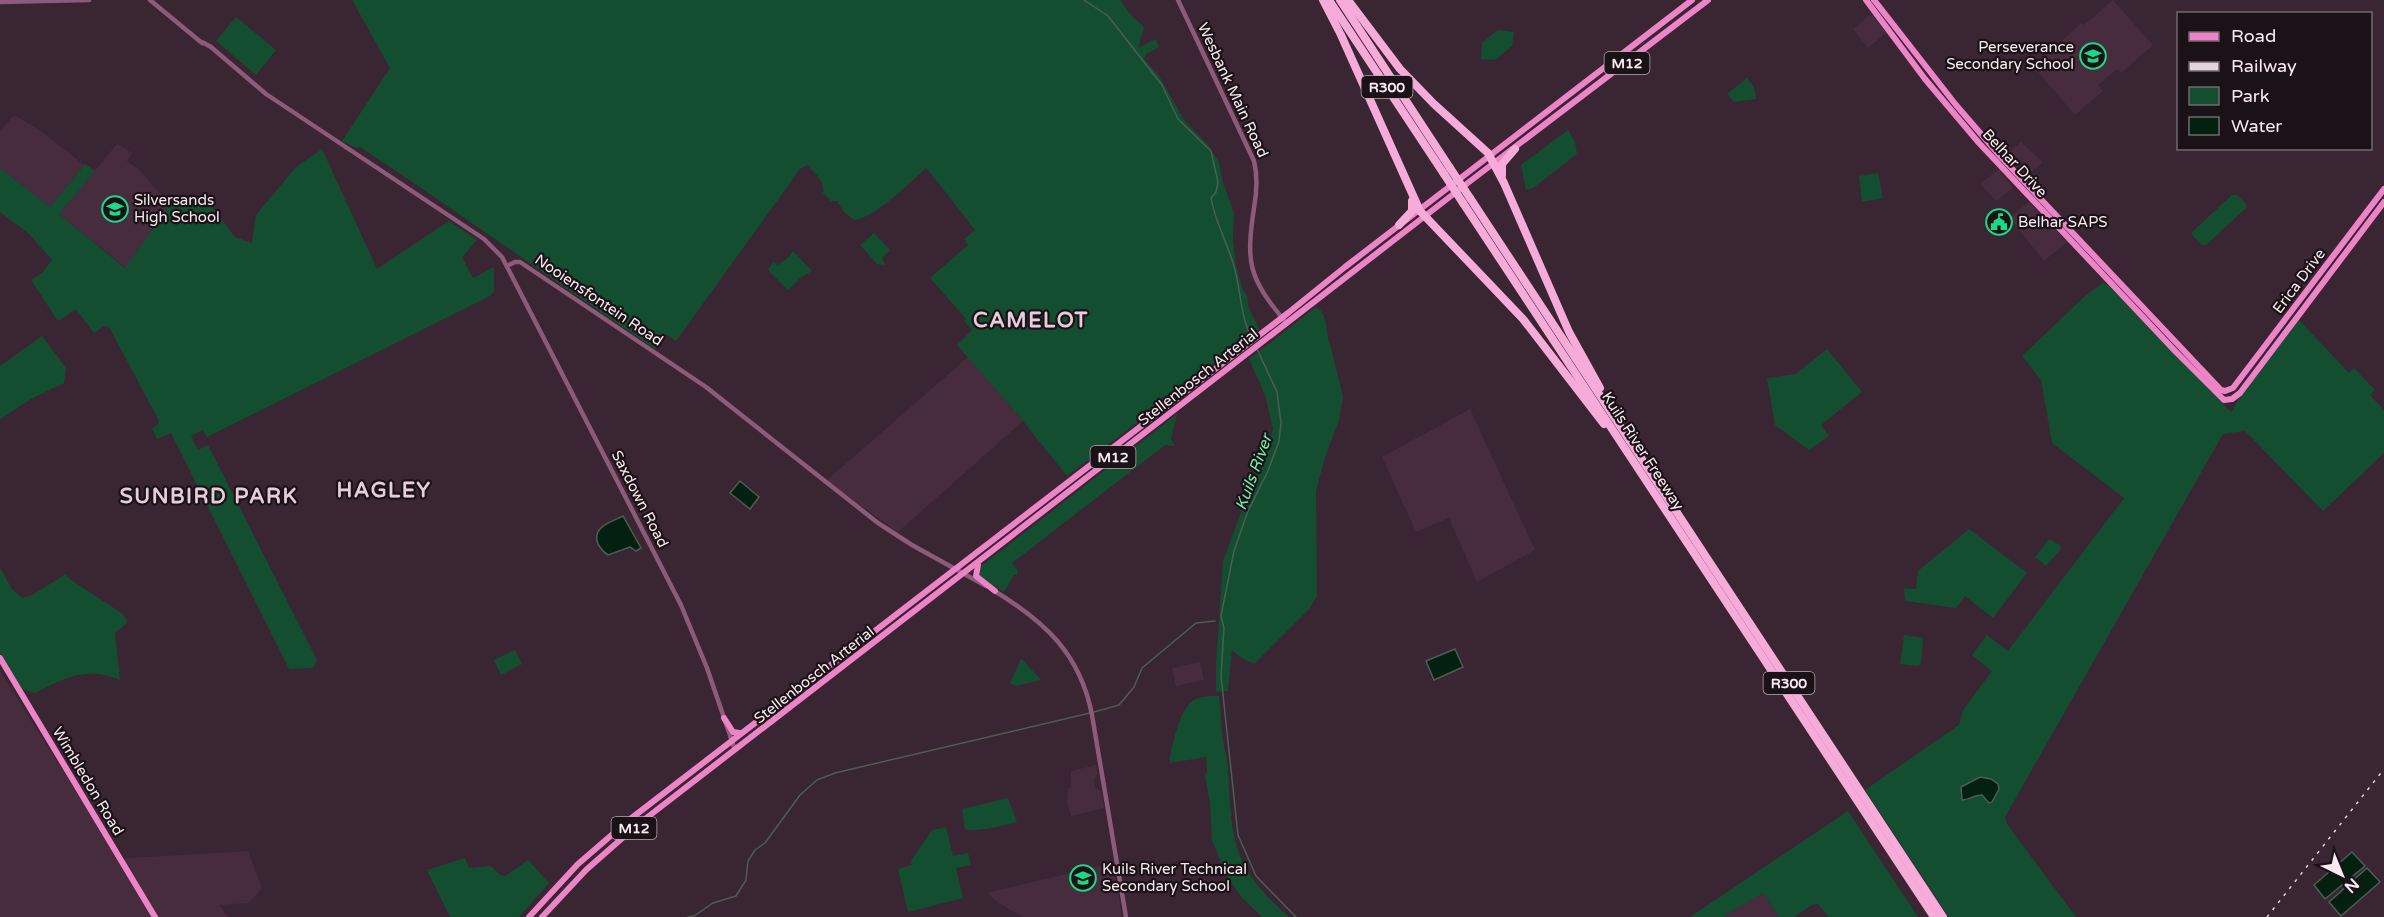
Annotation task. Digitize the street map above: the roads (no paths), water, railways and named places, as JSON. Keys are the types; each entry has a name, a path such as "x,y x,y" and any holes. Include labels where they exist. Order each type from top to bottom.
{"highway":[{"path":"1323,0 1422,214 1490,282 1523,319 1613,437 1632,451"},
{"name":"Kuils River Freeway","path":"1329,0 1467,200 1934,917"},
{"name":"Kuils River Freeway","path":"1340,0 1447,171"},
{"path":"1347,0 1400,69 1492,160 1569,332 1584,361 1627,430 1632,451"},
{"path":"1504,183 1501,172 1502,164 1515,149"},
{"path":"1399,225 1412,210 1411,194"},
{"name":"Kuils River Freeway","path":"1632,451 1943,917"}],"main road":[{"name":"Stellenbosch Arterial","path":"542,917 570,886 614,844 980,562 1692,0"},
{"name":"Stellenbosch Arterial","path":"1492,160 1515,149 1708,0"},
{"name":"Belhar Drive","path":"1866,0 1951,110 2026,193 2216,393 2224,400 2236,397"},
{"name":"Belhar Drive","path":"1874,0 1963,114 2018,176 2218,387 2225,391 2233,388"},
{"name":"Erica Drive","path":"2233,388 2384,189"},
{"name":"Erica Drive","path":"2236,397 2384,202"},
{"name":"Stellenbosch Arterial","path":"1284,321 1399,225 1422,214"},
{"name":"Stellenbosch Arterial","path":"529,917 588,854 732,740 1245,351"},
{"path":"980,562 975,570 976,576 995,591"},
{"name":"Wimbledon Road","path":"0,658 155,917"},
{"path":"724,718 733,732 742,733"}],"street":[{"path":"0,2 89,0"},
{"path":"150,0 276,100 484,239 496,250 507,266"},
{"name":"Wesbank Main Road","path":"1178,0 1254,161 1257,188 1249,243 1250,262 1258,285 1284,321"},
{"name":"Nooiensfontein Road","path":"507,266 520,262 649,348 715,394 839,494 912,545 995,591 1035,618 1060,642 1079,673 1092,713 1126,917"},
{"name":"Saxdown Road","path":"507,266 671,584 707,668 735,750"}],"water":[{"path":"740,481 759,497 750,509 730,493"},
{"path":"623,516 641,548 636,551 630,547 608,555 598,544 597,533 603,526"},
{"path":"1455,649 1463,667 1434,680 1426,661"},
{"path":"1980,777 1991,779 1998,784 1999,789 1992,802 1989,803 1982,795 1962,800 1961,787"},
{"path":"2352,852 2365,866 2325,899 2314,885"},
{"path":"2367,868 2380,882 2341,916 2329,902"}],"waterway":[{"name":"Kuils River","path":"1084,0 1108,16 1162,85 1178,119 1211,151 1218,182 1216,192 1211,198 1234,266 1245,321 1252,339"},
{"name":"Kuils River","path":"1257,349 1277,392 1281,423 1279,441 1268,471 1248,511 1234,551 1221,616 1224,628 1221,676 1238,835 1256,876 1296,917"},
{"path":"1094,712 1119,705 1134,687 1142,668 1196,623 1215,621"},
{"path":"688,917 694,916 713,903 736,896 746,880 748,861 755,850 765,843 800,795 817,780 835,773 1090,713"}],"railway":[{"path":"2267,917 2384,769"}],"place":[{"name":"Perseverance Secondary School","path":"2093,56"},
{"name":"Silversands High School","path":"115,209"},
{"name":"Belhar SAPS","path":"1999,222"},
{"name":"Kuils River Technical Secondary School","path":"1083,878"}],"district":[{"name":"CAMELOT","path":"1031,320"},
{"name":"HAGLEY","path":"384,490"},
{"name":"SUNBIRD PARK","path":"209,496"}]}
